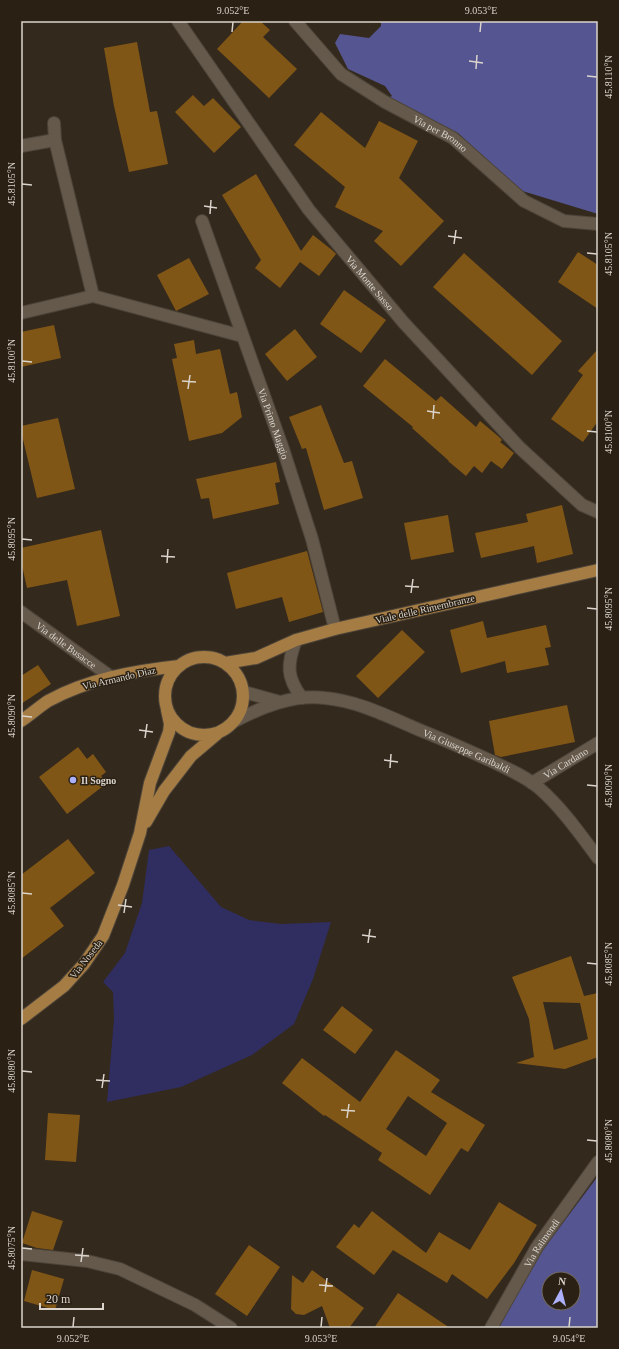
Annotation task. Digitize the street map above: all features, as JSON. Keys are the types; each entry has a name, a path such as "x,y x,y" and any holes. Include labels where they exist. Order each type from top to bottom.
{"main road":[{"name":"Viale delle Rimembranze","path":"226,663 256,658 296,640 335,629 598,570"},
{"path":"206,657 226,663 232,668 240,680 244,692 242,710 229,727 217,734 203,736 186,732 178,726 167,710 165,692 167,682 179,666 191,659 206,657"},
{"name":"Viale delle Rimembranze","path":"240,680 242,672 256,658"},
{"name":"Via Armando Diaz","path":"21,721 47,702 79,687 111,677 179,666"},
{"name":"Via Noseda","path":"21,1019 64,986 84,964 103,936 123,886 140,833 150,783 169,732 170,724 167,710"},
{"name":"Via Noseda","path":"140,833 164,791 192,756 217,734"}],"street":[{"name":"Via Monte Sasso","path":"178,21 309,210 404,323 520,448 582,505 598,512"},
{"name":"Via per Bronno","path":"295,21 341,74 385,102 453,138 524,201 564,220 598,224"},
{"path":"54,123 56,140 93,296"},
{"path":"21,146 56,140"},
{"name":"Via Primo Maggio","path":"202,221 283,449 312,539 335,629"},
{"path":"21,313 93,296 242,336"},
{"name":"Via delle Busacce","path":"21,612 111,677"},
{"path":"296,640 291,655 290,672 293,686 302,698"},
{"name":"Via Giuseppe Garibaldi","path":"244,692 280,702"},
{"name":"Via Giuseppe Garibaldi","path":"235,721 251,712 280,702 302,698 324,698 360,706 461,747 510,769 532,783 541,790 572,823 598,858"},
{"name":"Via Cardano","path":"532,783 598,743"},
{"name":"Via Raimondi","path":"491,1328 537,1247 598,1162"},
{"path":"21,1254 87,1261 120,1269 195,1305 231,1328"}],"shaded area":[{"path":"381,21 598,21 598,214 519,190 458,133 376,104 392,96 385,86 348,69 335,43 340,34 369,38 381,26"},
{"path":"169,846 221,907 249,920 281,924 331,922 313,979 294,1024 252,1055 181,1087 107,1102 114,1019 113,992 103,982 125,953 142,903 149,850"},
{"path":"598,1176 598,1328 494,1328 512,1291"}],"building":[{"path":"243,21 260,21 270,30 263,37 297,69 269,98 217,49"},
{"path":"137,42 150,112 157,111 168,164 129,172 114,106 104,48"},
{"path":"193,95 204,106 213,98 241,127 214,153 175,112"},
{"path":"321,112 365,148 379,121 418,141 399,178 444,221 401,266 374,241 383,231 335,207 345,187 294,145"},
{"path":"256,174 301,251 313,235 336,254 319,276 300,262 280,288 255,268 261,260 222,195"},
{"path":"578,252 598,265 598,309 558,282"},
{"path":"464,253 562,341 532,375 433,287"},
{"path":"189,258 209,294 176,311 157,275"},
{"path":"344,290 386,320 361,353 320,324"},
{"path":"54,325 61,358 21,367 21,332"},
{"path":"295,329 317,357 287,381 265,354"},
{"path":"194,340 196,354 220,349 230,394 237,392 242,417 222,433 189,441 172,359 177,358 174,344"},
{"path":"598,349 598,421 583,442 551,419 583,375 578,371"},
{"path":"385,359 436,401 441,396 476,427 480,421 498,436 502,440 500,442 514,453 502,469 491,461 482,473 474,466 466,476 412,428 413,427 363,386"},
{"path":"321,405 344,463 352,461 363,498 324,510 306,448 302,449 289,417"},
{"path":"58,418 75,489 37,498 21,426"},
{"path":"276,462 280,482 275,483 279,504 213,519 209,498 201,499 196,479"},
{"path":"562,505 573,554 537,563 534,546 481,558 475,533 528,522 526,514"},
{"path":"448,515 454,552 411,560 404,523"},
{"path":"101,530 120,616 77,626 67,580 27,588 21,561 21,548"},
{"path":"307,551 323,612 289,622 282,597 236,609 227,573"},
{"path":"483,621 487,638 546,625 551,647 545,648 549,665 507,673 505,661 461,673 450,630"},
{"path":"402,630 425,652 378,698 356,676"},
{"path":"38,665 51,684 21,704 21,676"},
{"path":"567,705 575,742 501,757 495,755 489,721"},
{"name":"Il Sogno","path":"78,747 87,759 93,754 106,772 101,776 107,783 67,814 39,777"},
{"path":"68,839 95,873 50,908 64,926 21,959 21,875"},
{"path":"571,956 584,996 598,993 598,1057 565,1069 516,1063 534,1057 529,1019 512,977","holes":["543,1002 580,1003 588,1039 554,1050"]},
{"path":"342,1006 373,1030 355,1054 323,1030"},
{"path":"396,1050 440,1080 431,1092 485,1125 468,1152 461,1148 430,1195 378,1160 382,1153 325,1115 324,1116 282,1083 302,1058 360,1102","holes":["408,1096 447,1123 426,1156 386,1129"]},
{"path":"48,1113 80,1115 76,1162 45,1160"},
{"path":"499,1202 537,1225 514,1263 487,1299 452,1274 447,1283 393,1250 374,1275 336,1247 354,1224 359,1228 372,1211 426,1253 439,1232 470,1250"},
{"path":"32,1211 63,1221 53,1250 37,1248 22,1243"},
{"path":"249,1245 280,1267 247,1316 215,1294"},
{"path":"32,1270 64,1279 55,1310 24,1301"},
{"path":"312,1270 364,1308 349,1328 330,1328 322,1306 304,1315 296,1314 291,1309 292,1275 303,1283"},
{"path":"398,1293 450,1328 374,1328"}],"place":[{"name":"Il Sogno","path":"73,780"}]}
